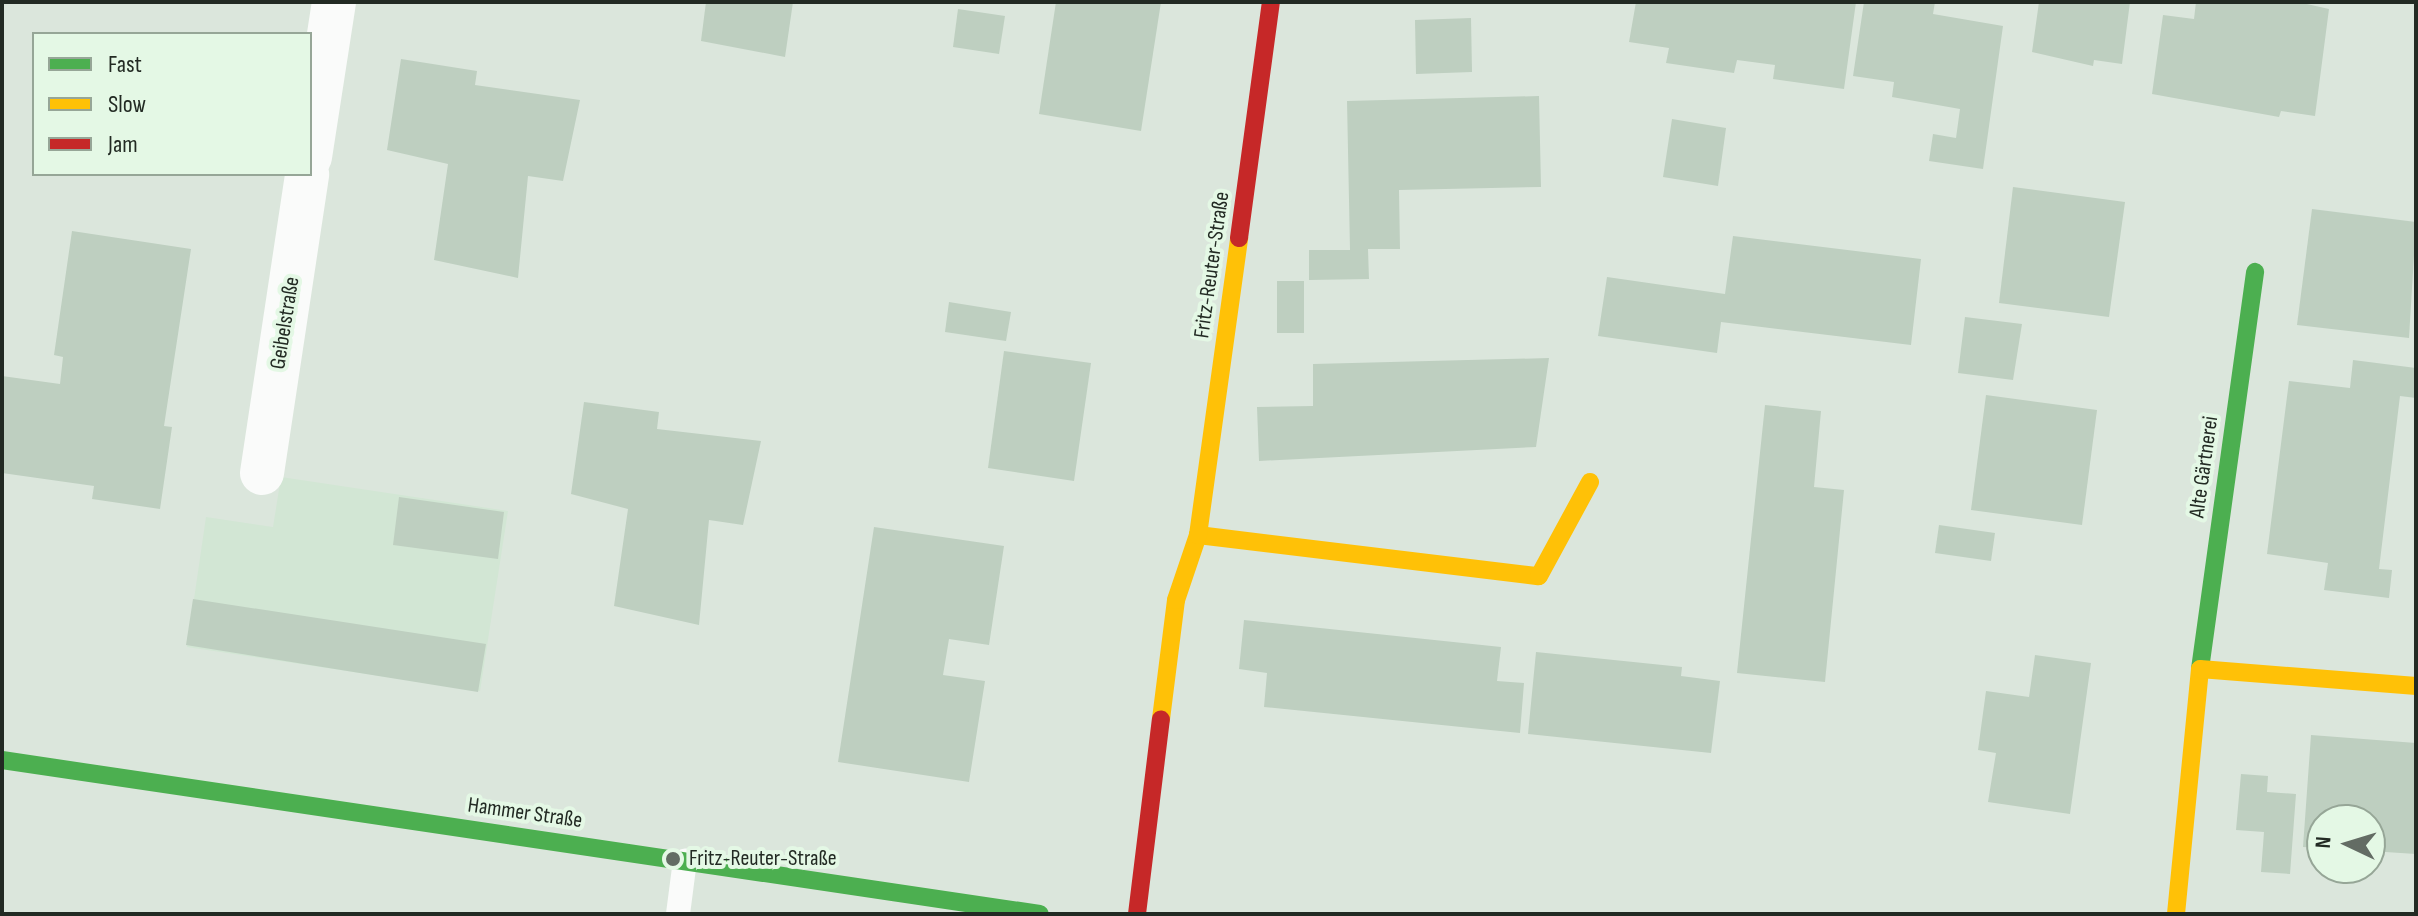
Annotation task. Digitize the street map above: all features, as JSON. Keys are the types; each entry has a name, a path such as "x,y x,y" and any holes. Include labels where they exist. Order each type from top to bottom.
{"street":[{"path":"312,144 334,2"},
{"name":"Fritz-Reuter-Straße","path":"1137,914 1176,600 1198,535 1271,2"},
{"name":"Geibelstraße","path":"262,473 307,176"},
{"name":"Alte Gärtnerei","path":"2176,914 2200,669 2255,272"},
{"path":"1198,535 1539,576 1590,482"},
{"path":"2200,669 2416,686"},
{"name":"Hammer Straße","path":"2,760 1040,914"}],"lane":[{"path":"678,914 685,860"}],"shaded area":[{"path":"281,477 508,511 480,691 187,647 206,517 273,527"}],"building":[{"path":"706,2 793,2 785,57 701,41"},
{"path":"1056,2 1161,2 1141,131 1039,114"},
{"path":"1636,2 1856,2 1844,89 1773,79 1775,65 1737,60 1734,73 1666,63 1669,48 1629,42"},
{"path":"1864,2 1935,2 1933,14 2003,26 1983,169 1929,161 1933,134 1956,138 1960,109 1892,97 1894,82 1853,76"},
{"path":"2039,2 2130,2 2122,64 2094,60 2093,66 2032,52"},
{"path":"2196,2 2298,2 2329,9 2315,116 2281,111 2279,117 2152,94 2163,15 2194,19"},
{"path":"958,9 1005,16 999,54 953,47"},
{"path":"1471,18 1472,72 1416,74 1415,20"},
{"path":"401,59 477,71 475,85 580,100 563,181 528,176 518,278 434,260 448,164 387,150"},
{"path":"1539,96 1541,187 1399,190 1400,249 1368,249 1369,279 1309,280 1309,250 1350,250 1347,101"},
{"path":"1672,119 1726,128 1718,186 1663,177"},
{"path":"2013,187 2125,202 2109,317 1999,303"},
{"path":"2312,209 2416,222 2409,338 2297,325"},
{"path":"72,231 191,249 164,426 172,427 160,509 92,499 94,486 2,473 2,376 60,384 63,357 54,355"},
{"path":"1733,236 1921,259 1911,345 1721,322 1717,353 1598,336 1607,277 1725,294"},
{"path":"1277,281 1304,281 1304,333 1277,333"},
{"path":"949,302 1011,312 1006,341 945,332"},
{"path":"1965,317 2022,324 2013,380 1958,373"},
{"path":"1004,351 1091,363 1074,481 988,468"},
{"path":"1549,358 1536,447 1259,461 1257,407 1313,406 1313,364"},
{"path":"2353,360 2416,368 2416,398 2400,396 2379,569 2392,570 2389,598 2324,590 2328,563 2267,554 2289,381 2350,388"},
{"path":"1986,395 2097,410 2082,525 1971,510"},
{"path":"584,402 659,412 657,429 761,441 743,525 709,520 699,625 614,606 628,509 571,494"},
{"path":"1765,405 1821,411 1814,487 1844,490 1825,682 1737,673"},
{"path":"399,497 504,512 498,559 393,545"},
{"path":"1939,525 1995,533 1991,561 1935,553"},
{"path":"874,527 1004,546 989,645 949,639 943,675 985,681 969,782 838,762"},
{"path":"193,599 486,644 478,692 186,645"},
{"path":"1244,620 1501,647 1497,681 1524,683 1520,733 1264,707 1267,673 1239,669"},
{"path":"1536,652 1682,667 1681,676 1720,681 1711,753 1528,734"},
{"path":"2035,655 2091,663 2070,814 1988,802 1996,753 1978,750 1986,691 2029,697"},
{"path":"2311,735 2416,743 2416,854 2386,852 2386,804 2306,804"},
{"path":"2241,774 2268,776 2267,792 2296,794 2290,874 2261,872 2264,832 2236,830"},
{"path":"2306,805 2306,847 2303,847"}],"traffic: fast":[{"path":"2200,669 2255,272"},
{"path":"2,760 1040,914"}],"traffic: slow":[{"path":"1161,719 1176,600 1198,535 1239,238"},
{"path":"1198,535 1539,576 1590,482"},
{"path":"2176,914 2200,669 2416,686"}],"traffic: jam":[{"path":"1239,238 1271,2"},
{"path":"1137,914 1161,719"}],"place":[{"name":"Fritz-Reuter-Straße","path":"673,859"}]}
